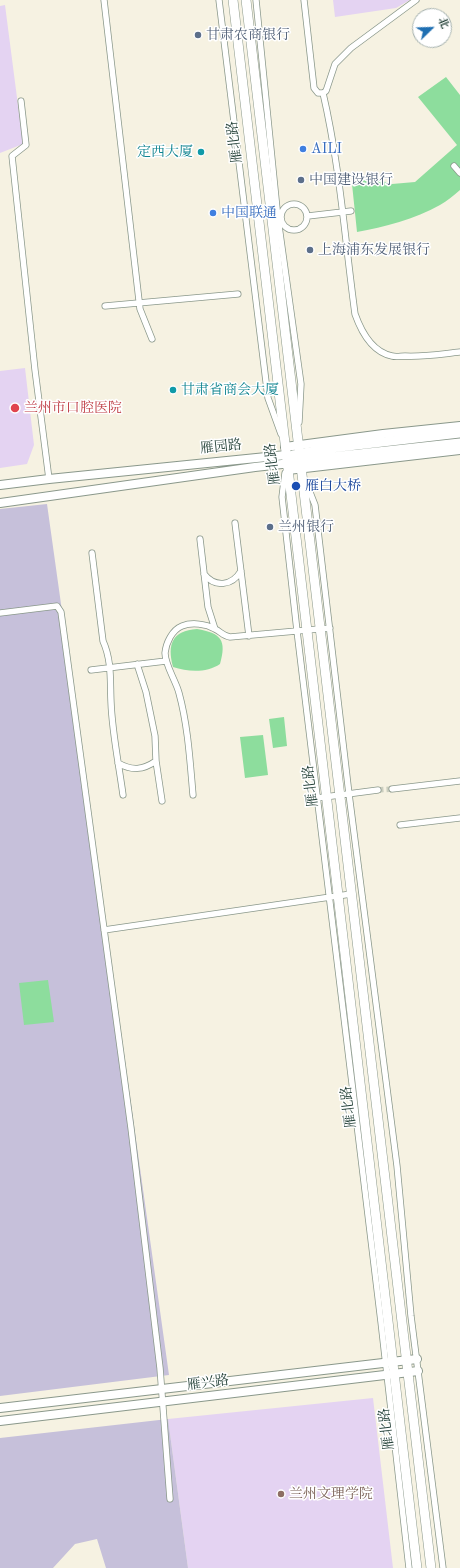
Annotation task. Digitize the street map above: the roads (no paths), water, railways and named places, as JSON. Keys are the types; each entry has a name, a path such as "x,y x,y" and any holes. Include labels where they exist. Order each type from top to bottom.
{"main road":[{"name":"雁北路","path":"233,0 286,459 302,631 326,796 390,1375 417,1568"},
{"name":"雁北路","path":"246,0 277,219 299,457 320,630 344,794 351,894 431,1568"},
{"name":"雁园路","path":"0,485 49,479 286,459 299,457 383,434 460,426"},
{"name":"雁园路","path":"299,457 331,448 460,433"},
{"name":"雁园路","path":"299,457 332,457 460,443"},
{"name":"雁园路","path":"0,503 299,457 460,450"},
{"name":"雁兴路","path":"0,1408 417,1359"},
{"name":"雁兴路","path":"0,1421 418,1371"}],"street":[{"path":"104,0 140,309 152,339"},
{"path":"219,0 268,398 286,459"},
{"path":"256,0 277,219 286,228 296,231 305,226 308,216 303,207 293,204 284,209 277,219"},
{"path":"304,0 314,88 318,93 323,93"},
{"path":"323,93 326,91 335,64 351,48 416,0"},
{"path":"323,93 336,160 355,314 359,326 365,336 377,349 392,356 418,356 460,352"},
{"path":"21,101 26,145 12,156 35,370 49,479"},
{"path":"454,166 460,173"},
{"path":"308,216 351,211"},
{"path":"258,220 277,219"},
{"path":"105,306 238,294"},
{"path":"299,457 315,505 330,628 344,794 397,1166 411,1316 443,1568"},
{"path":"234,523 249,636"},
{"path":"200,539 208,607 215,628"},
{"path":"92,553 103,641 107,650 110,668 111,702 122,795"},
{"path":"203,572 213,582 219,584 232,581 241,571"},
{"path":"0,613 57,606 61,612 132,1128 160,1368 170,1499"},
{"path":"193,796 186,725 179,692 166,661 166,646 176,629 182,626 202,624 215,628 226,637 330,628"},
{"path":"302,631 317,798 328,898 389,1362"},
{"path":"91,670 166,661"},
{"path":"137,664 146,692 155,736 156,761 162,801"},
{"path":"118,763 126,767 138,769 150,766 156,761"},
{"path":"392,789 460,781"},
{"path":"317,798 378,790"},
{"path":"400,825 460,818"},
{"path":"104,930 351,894"},
{"path":"390,1375 409,1568"}],"tunnel":[{"path":"378,790 392,789"}],"place":[{"name":"甘肃农商银行","path":"198,35"},
{"name":"AILI","path":"303,149"},
{"name":"定西大厦","path":"201,152"},
{"name":"中国建设银行","path":"301,180"},
{"name":"中国联通","path":"213,213"},
{"name":"上海浦东发展银行","path":"310,250"},
{"name":"甘肃省商会大厦","path":"173,390"},
{"name":"兰州市口腔医院","path":"15,408"},
{"name":"雁白大桥","path":"296,486"},
{"name":"兰州银行","path":"270,527"},
{"name":"兰州文理学院","path":"281,1494"}]}
